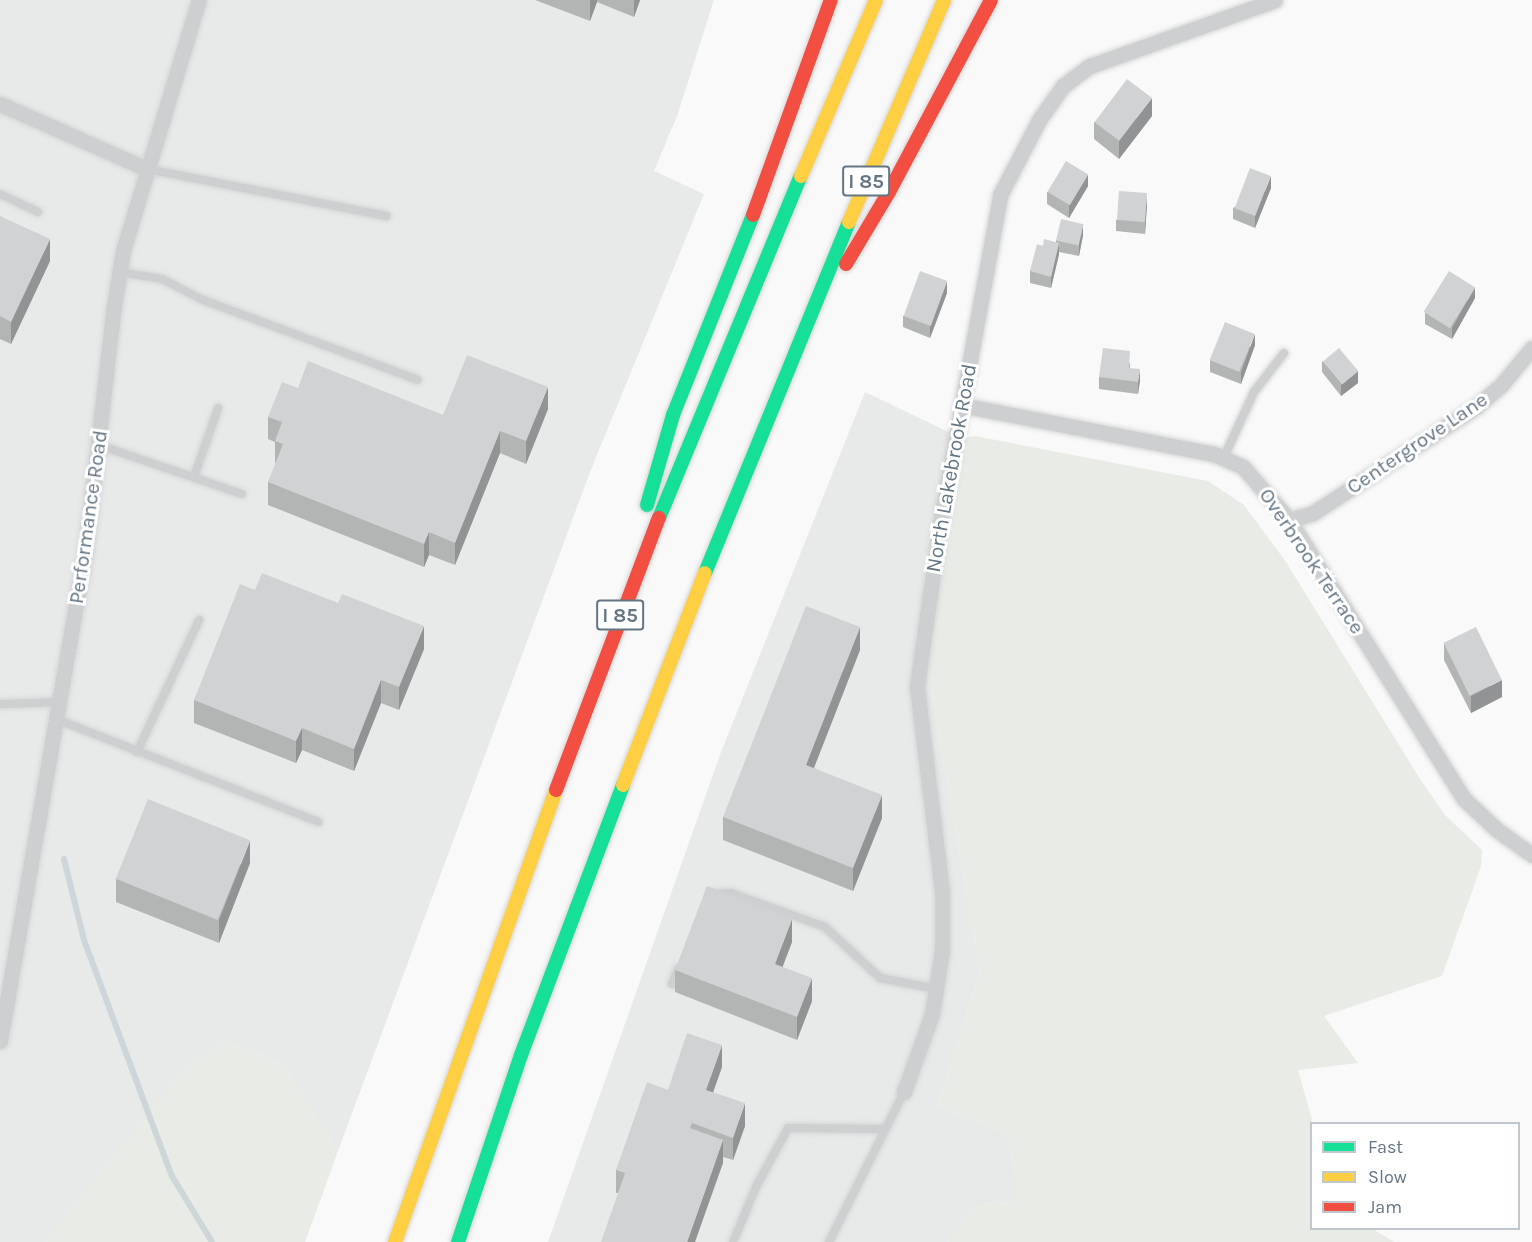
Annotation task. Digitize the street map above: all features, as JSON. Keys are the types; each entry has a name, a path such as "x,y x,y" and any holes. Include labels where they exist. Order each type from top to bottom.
{"highway":[{"path":"603,658 673,415 769,175 831,0"},
{"name":"I 85","path":"395,1242 603,658 727,348 876,0"},
{"name":"I 85","path":"458,1242 596,851 788,362 944,0"},
{"path":"788,362 889,192 964,45 991,0"}],"street":[{"name":"Performance Road","path":"0,1038 59,702 99,445 120,272 147,169 199,0"},
{"name":"North Lakebrook Road","path":"904,1092 937,989 942,951 942,891 917,686 961,405 1000,195 1039,120 1063,86 1090,66 1275,0"},
{"path":"0,104 147,169"},
{"name":"Centergrove Lane","path":"1289,520 1313,513 1477,406 1502,384 1532,348"},
{"name":"Overbrook Terrace","path":"961,405 1224,457 1255,479 1289,520 1464,799 1497,830 1532,855"}],"lane":[{"path":"147,169 386,216"},
{"path":"0,194 38,212"},
{"path":"120,272 162,279 203,300 418,380"},
{"path":"1224,457 1254,392 1284,353"},
{"path":"195,477 218,408"},
{"path":"99,445 242,494"},
{"path":"137,752 199,620"},
{"path":"0,704 59,702"},
{"path":"56,719 319,822"},
{"path":"704,904 708,894 731,893 825,927 880,978 937,989"},
{"path":"672,984 684,954"},
{"path":"829,1242 904,1092"},
{"path":"733,1242 756,1187 788,1128 886,1129"}],"shaded area":[{"path":"0,0 714,0 677,116 654,171 704,194 590,472 338,1151 282,1063 224,1040 188,1066 44,1242 0,1242"},
{"path":"865,392 961,438 926,659 980,972 937,1107 1008,1134 1020,1202 980,1205 947,1242 548,1242 721,752"},
{"path":"975,436 1208,481 1244,505 1286,562 1420,779 1445,815 1482,850 1481,866 1442,976 1324,1016 1358,1063 1298,1070 1313,1122 1310,1122 1310,1230 1375,1230 1394,1242 947,1242 980,1205 1020,1202 1008,1134 937,1107 980,972 926,659 961,438"},
{"path":"224,1040 282,1063 338,1151 305,1242 44,1242 188,1066"}],"building":[{"path":"1127,79 1152,98 1119,141 1095,122"},
{"path":"1066,161 1088,174 1070,205 1047,192"},
{"path":"1250,168 1271,176 1255,216 1235,208"},
{"path":"1119,191 1147,193 1145,222 1117,220"},
{"path":"0,216 50,239 11,322 0,316"},
{"path":"1061,219 1083,224 1078,246 1056,240"},
{"path":"1044,239 1059,243 1051,277 1030,271 1037,244 1043,246"},
{"path":"920,271 947,281 931,326 904,316"},
{"path":"1449,271 1475,287 1450,328 1424,312"},
{"path":"1225,322 1255,334 1239,372 1210,360"},
{"path":"1103,348 1130,351 1129,368 1140,369 1138,382 1099,377"},
{"path":"1339,348 1358,371 1342,384 1323,361"},
{"path":"467,355 548,387 526,441 500,431 455,543 429,532 424,544 268,482 283,444 275,441 282,422 268,417 282,382 298,388 308,361 443,415"},
{"path":"262,573 338,603 342,594 424,626 399,687 381,680 354,749 302,728 296,741 194,700 240,584 255,590"},
{"path":"806,606 860,627 806,765 882,795 853,868 723,817"},
{"path":"1476,627 1502,680 1470,696 1444,643"},
{"path":"148,799 250,840 218,920 116,879"},
{"path":"707,886 792,919 775,964 812,978 797,1017 675,970"},
{"path":"687,1033 722,1045 706,1090 745,1103 733,1138 692,1123 690,1128 723,1140 687,1242 601,1242 625,1173 616,1170 647,1082 668,1090"}],"waterway":[{"path":"64,859 84,940 172,1176 212,1242"}],"traffic: fast":[{"path":"659,518 801,176"},
{"path":"647,505 673,415 753,215"},
{"path":"705,573 849,222"},
{"path":"458,1242 521,1055 623,785"}],"traffic: slow":[{"path":"801,176 876,0"},
{"path":"849,222 944,0"},
{"path":"623,785 705,573"},
{"path":"395,1242 556,790"}],"traffic: jam":[{"path":"753,215 831,0"},
{"path":"846,264 889,192 991,0"},
{"path":"556,790 659,518"}]}
